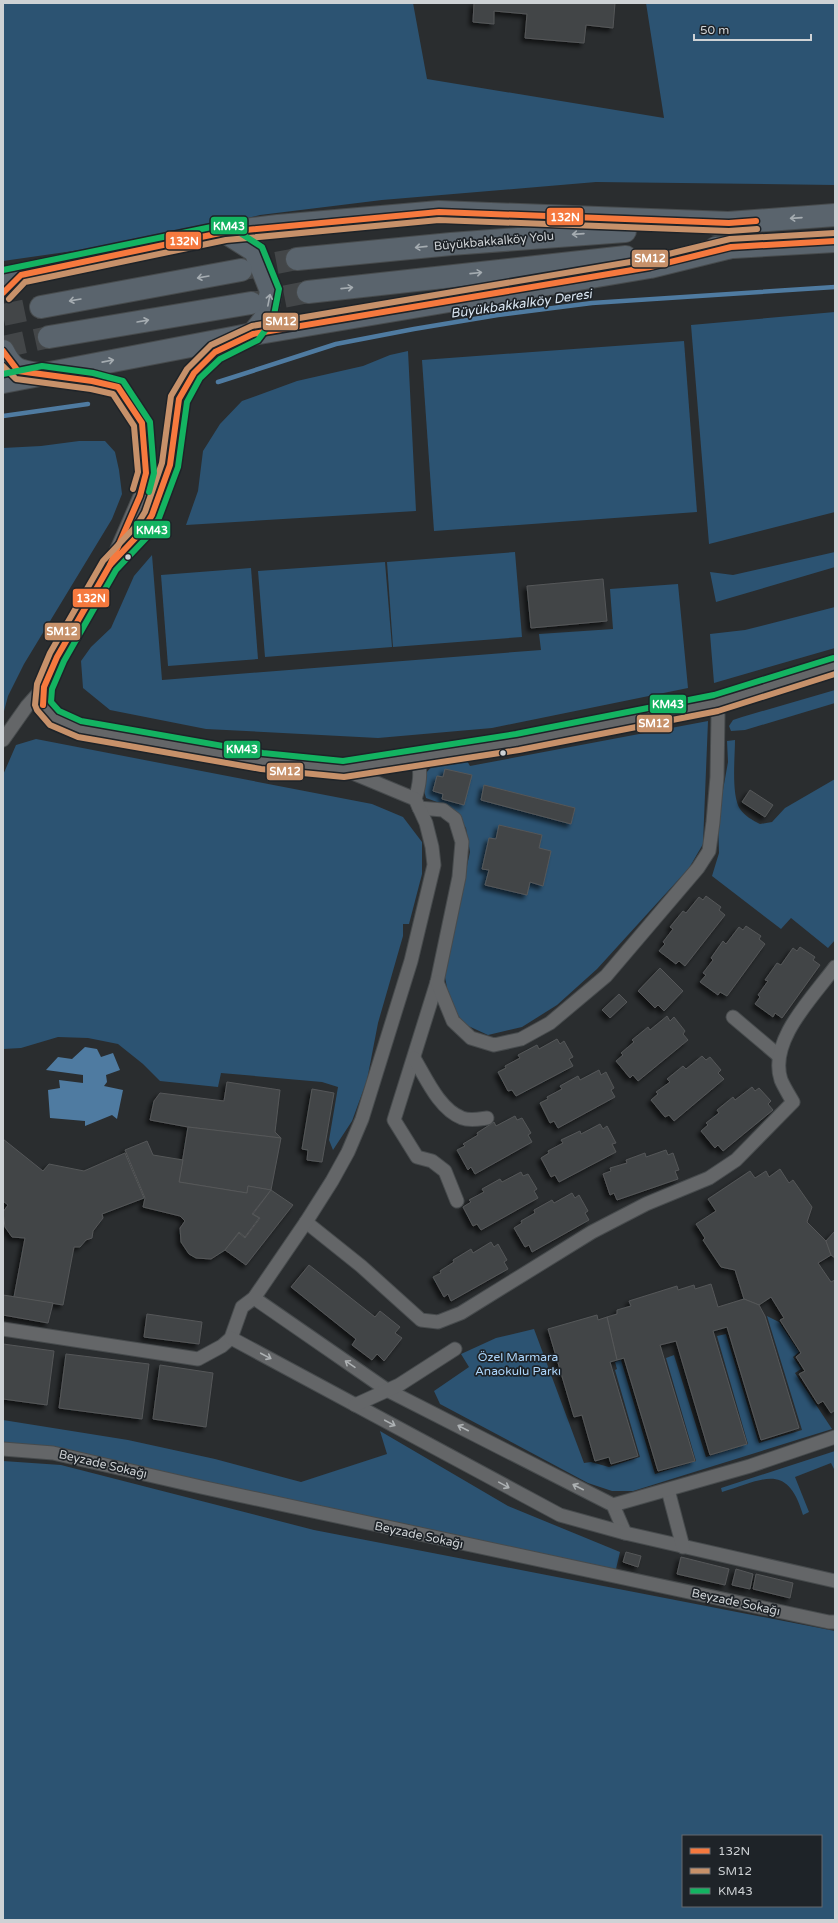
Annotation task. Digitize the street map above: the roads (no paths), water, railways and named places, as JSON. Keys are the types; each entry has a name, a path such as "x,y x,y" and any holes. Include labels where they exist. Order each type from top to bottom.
{"highway":[{"path":"3,293 12,277 225,232 278,226 440,212 729,223"},
{"name":"Büyükbakkalköy Yolu","path":"298,259 451,244 835,215"},
{"path":"225,232 255,251 271,291 266,317 253,334"},
{"path":"308,292 668,252 835,241"},
{"path":"3,382 253,334 650,266 731,247"},
{"path":"41,307 242,270"},
{"path":"49,337 251,303"},
{"path":"3,351 18,371 42,374"}],"street":[{"path":"110,564 143,530 152,515 170,465 179,399 194,373 215,352 253,334"},
{"path":"3,740 27,706 44,686 57,657 110,564 140,496 146,473 142,423 118,387 92,381 42,374"},
{"path":"44,686 43,705 54,718 79,729 262,761 343,769 517,742 716,703 835,666"},
{"path":"437,982 453,1021 472,1038 494,1045 521,1039 550,1023 606,976 698,868 709,851 714,822 717,777 718,715 716,703"},
{"path":"3,1329 198,1359 222,1346 231,1338 242,1307 254,1298 306,1222 348,1152 362,1119 411,961 434,865 432,847 417,803 421,771 418,758"},
{"path":"343,769 417,803 442,810 454,819 462,842 459,877 437,982 394,1120 417,1157 432,1161 445,1171 457,1201"},
{"path":"306,1222 360,1266 421,1320 438,1322 461,1313 592,1232 646,1204 709,1178 736,1160 793,1102 781,1080 779,1056 782,1042 788,1030 835,967"},
{"path":"733,1017 779,1056"},
{"path":"414,1058 435,1093 449,1110 462,1118 474,1120 487,1118"},
{"path":"254,1298 387,1390 613,1505 625,1533"},
{"path":"231,1338 560,1515 625,1533 835,1581"},
{"path":"355,1405 417,1375 456,1349"},
{"path":"613,1505 750,1466 835,1436"},
{"name":"Beyzade Sokağı","path":"3,1449 53,1453 402,1531 829,1622 835,1622"},
{"path":"668,1490 683,1546"}],"waterway":[{"name":"Büyükbakkalköy Deresi","path":"218,382 336,344 498,315 592,303 835,287"},
{"name":"Büyükbakkalköy Deresi","path":"3,416 88,404"}],"tunnel":[{"path":"244,269 297,259"},
{"path":"252,303 308,292"},
{"path":"3,315 41,307"},
{"path":"3,347 49,337"}],"park label":[{"name":"Özel Marmara Anaokulu Parkı","path":"518,1364"}]}
